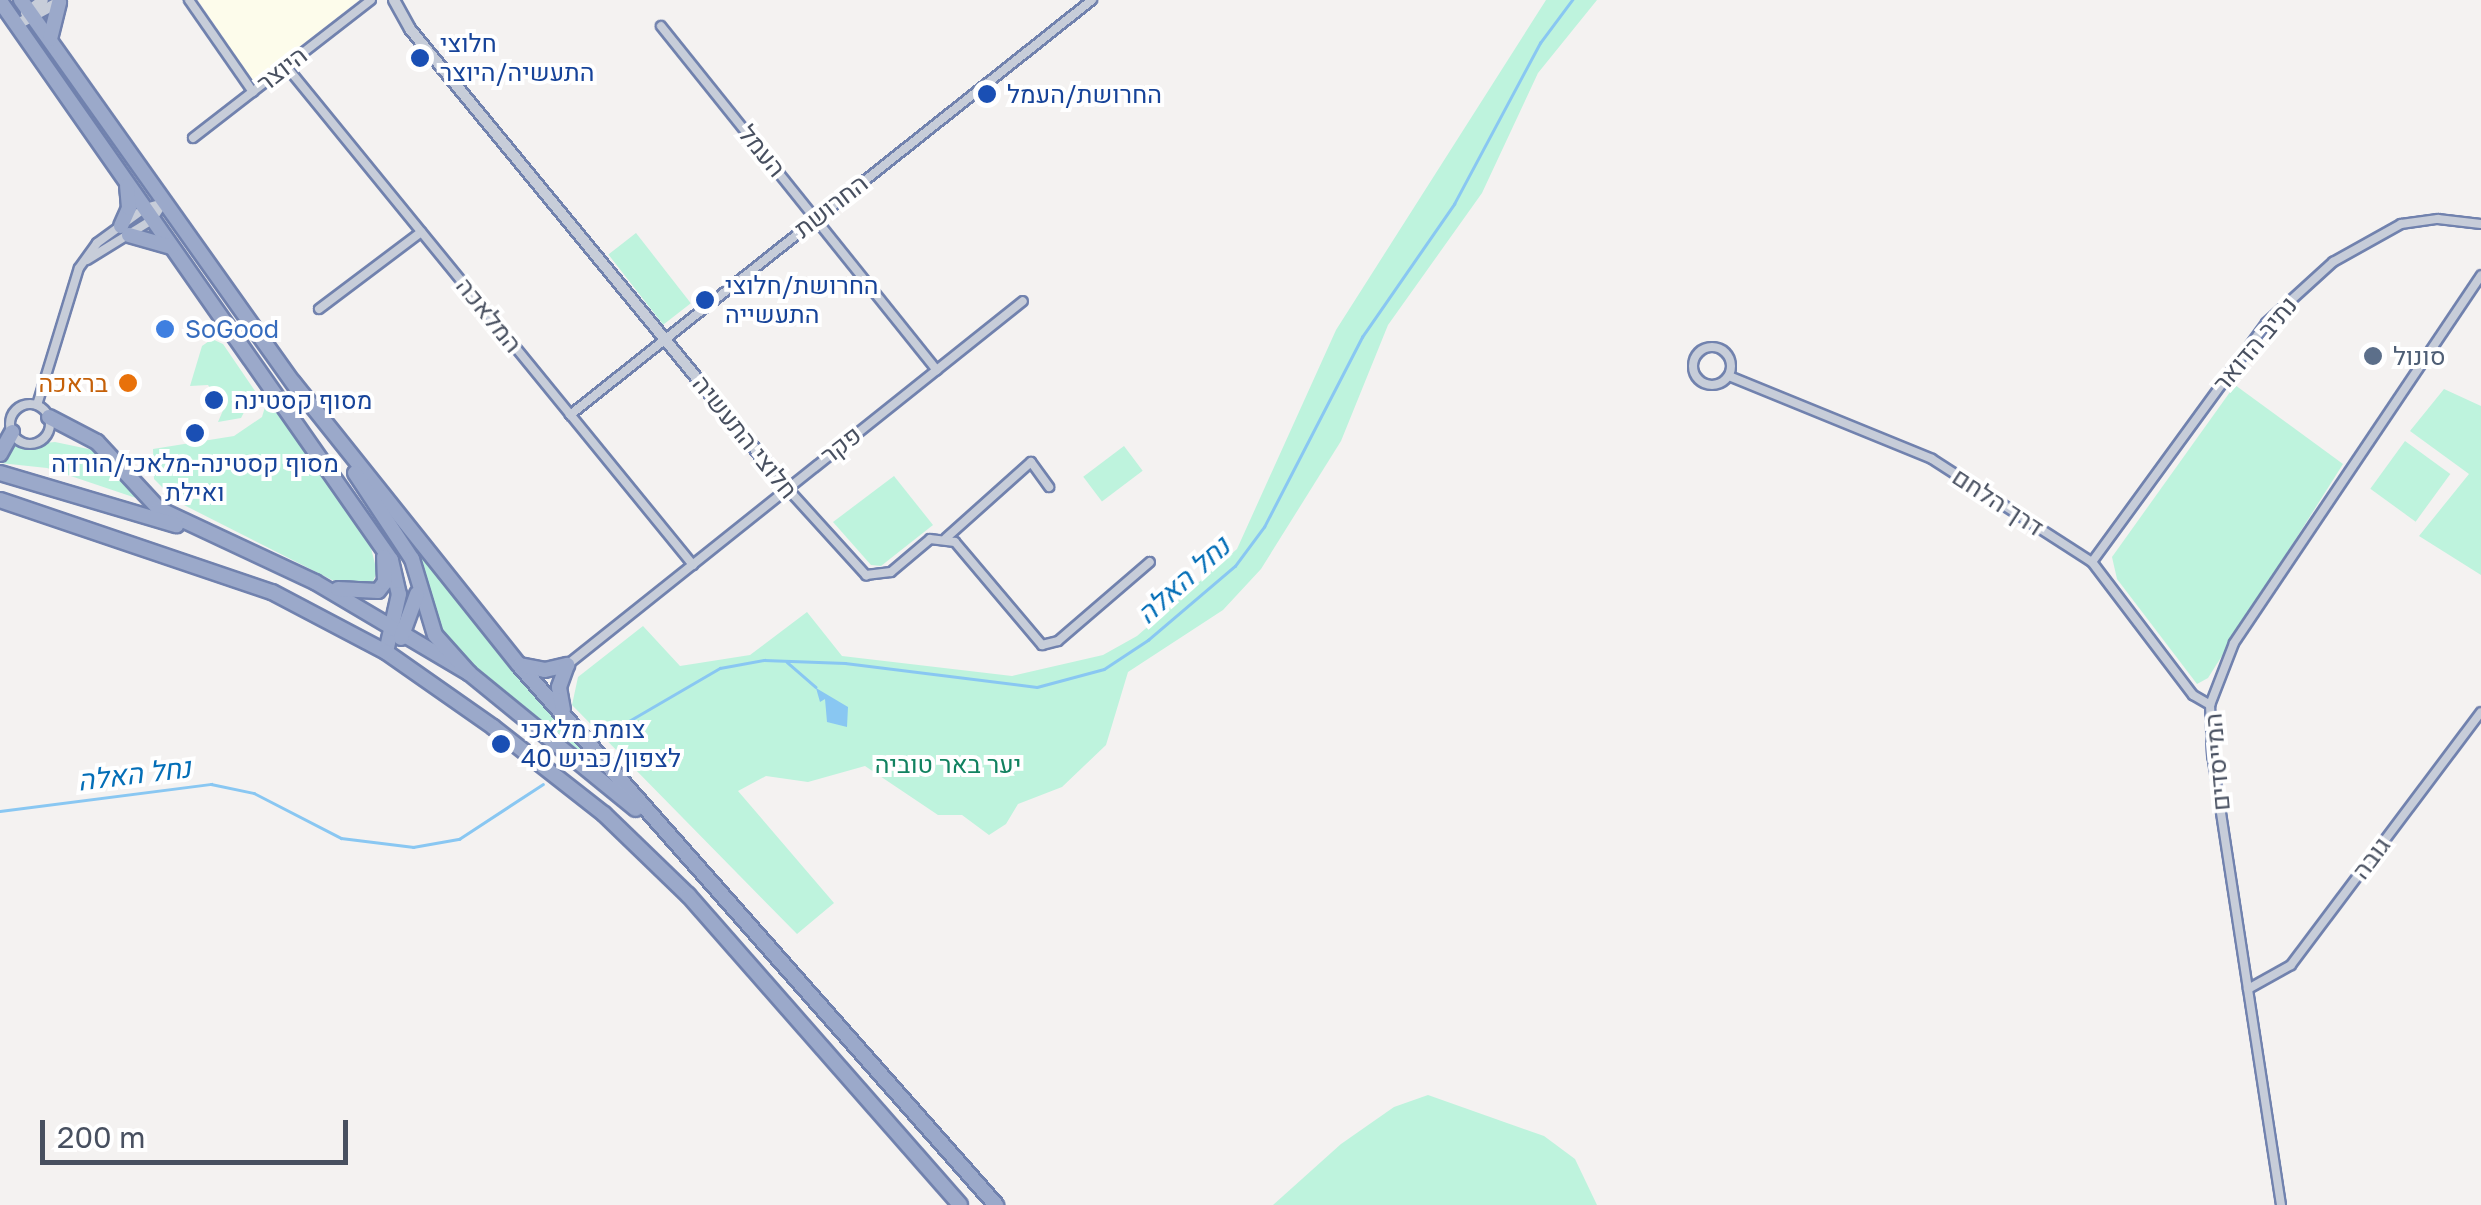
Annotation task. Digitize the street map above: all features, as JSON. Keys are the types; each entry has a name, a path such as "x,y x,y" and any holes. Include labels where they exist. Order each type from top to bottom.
{"highway":[{"path":"0,1 376,538 399,585 386,652"},
{"path":"51,44 49,25 60,1"},
{"path":"28,10 292,382 412,559 434,635 469,674"},
{"path":"125,180 130,202 125,231 172,248"},
{"path":"292,382 520,665 996,1205"},
{"path":"49,417 97,442 159,509 314,582 469,674 678,846"},
{"path":"0,454 12,424"},
{"path":"0,473 229,543"},
{"path":"0,500 263,588 386,652 538,760 659,865 960,1205"},
{"path":"314,582 363,594 378,591 386,568 376,538"},
{"path":"386,652 406,634 418,583"},
{"path":"520,665 545,670 567,666 559,697 571,723"}],"street":[{"path":"16,25 43,0"},
{"path":"188,0 253,92"},
{"name":"היוצר","path":"193,138 370,0"},
{"name":"חלוצי התעשיה","path":"394,0 410,30 850,564 874,577 890,572 930,539 946,538"},
{"name":"החרושת","path":"570,414 1092,0"},
{"path":"28,10 60,1"},
{"name":"העמל","path":"662,26 937,370"},
{"name":"המלאכה","path":"286,66 693,565"},
{"path":"37,405 83,262 164,203"},
{"name":"נתיב הדואר","path":"2092,562 2266,324 2318,275 2352,247 2401,224 2481,224"},
{"path":"319,309 421,232"},
{"name":"המייסדים","path":"2281,1205 2212,756 2210,704 2234,643 2481,275"},
{"name":"פקר","path":"567,666 1023,300"},
{"path":"1716,346 1726,352 1728,376 1718,384 1700,381 1693,363 1698,352 1716,346"},
{"name":"דרך הלחם","path":"1728,376 1932,459 2092,562 2193,696 2210,704"},
{"path":"0,412 22,442 37,443 48,433 49,417 37,405 25,404 12,424"},
{"path":"1050,487 1031,462 946,538 1042,645 1058,641 1150,562"},
{"name":"גובה","path":"2248,989 2291,964 2481,712"}],"shaded area":[{"path":"198,0 359,0 254,82"}],"green space":[{"name":"יער באר טוביה","path":"1546,0 1597,0 1538,73 1482,193 1388,325 1341,441 1261,569 1223,610 1128,672 1106,745 1062,787 1018,804 1006,824 989,835 962,815 938,815 865,766 808,782 766,776 738,791 834,903 797,934 572,705 578,677 643,626 680,666 750,655 807,612 842,656 1012,676 1103,655 1137,636 1237,549 1336,330"},
{"path":"636,233 691,303 663,325 608,255"},
{"path":"212,339 223,344 255,391 241,418 218,422 224,408 208,385 190,386 202,346"},
{"path":"2235,385 2343,464 2208,678 2197,684 2117,579 2112,557"},
{"path":"2444,389 2481,406 2481,575 2419,536 2469,474 2410,431"},
{"path":"268,397 371,548 377,572 371,586 332,580 176,501 154,479 153,449 234,436 262,417"},
{"path":"2405,441 2450,474 2416,522 2370,489"},
{"path":"55,442 98,451 136,498 47,468 0,463 15,446"},
{"path":"1124,446 1143,471 1102,501 1083,477"},
{"path":"894,476 933,525 881,566 871,565 833,522"},
{"path":"394,514 598,760 593,767 474,672 438,633"},
{"path":"1428,1095 1544,1136 1575,1159 1597,1205 1273,1205 1341,1144 1394,1107"}],"water":[{"path":"816,688 848,707 847,727 827,722 825,699 820,702"}],"waterway":[{"name":"נחל האלה","path":"598,739 720,668 764,660 845,663 1037,687 1104,669 1148,640 1235,566 1264,527 1362,337 1454,204 1540,43 1572,0"},
{"path":"787,662 816,687"},
{"name":"נחל האלה","path":"0,811 211,784 254,793 341,838 413,847 459,839 543,784"}],"place":[{"name":"חלוצי התעשיה/היוצר","path":"420,58"},
{"name":"החרושת/העמל","path":"987,94"},
{"name":"החרושת/חלוצי התעשייה","path":"705,300"},
{"name":"SoGood","path":"165,329"},
{"name":"סונול","path":"2373,356"},
{"name":"בראכה","path":"128,383"},
{"name":"מסוף קסטינה","path":"214,400"},
{"name":"מסוף קסטינה-מלאכי/הורדה ואילת","path":"195,433"},
{"name":"צומת מלאכי לצפון/כביש 40","path":"501,744"}]}
